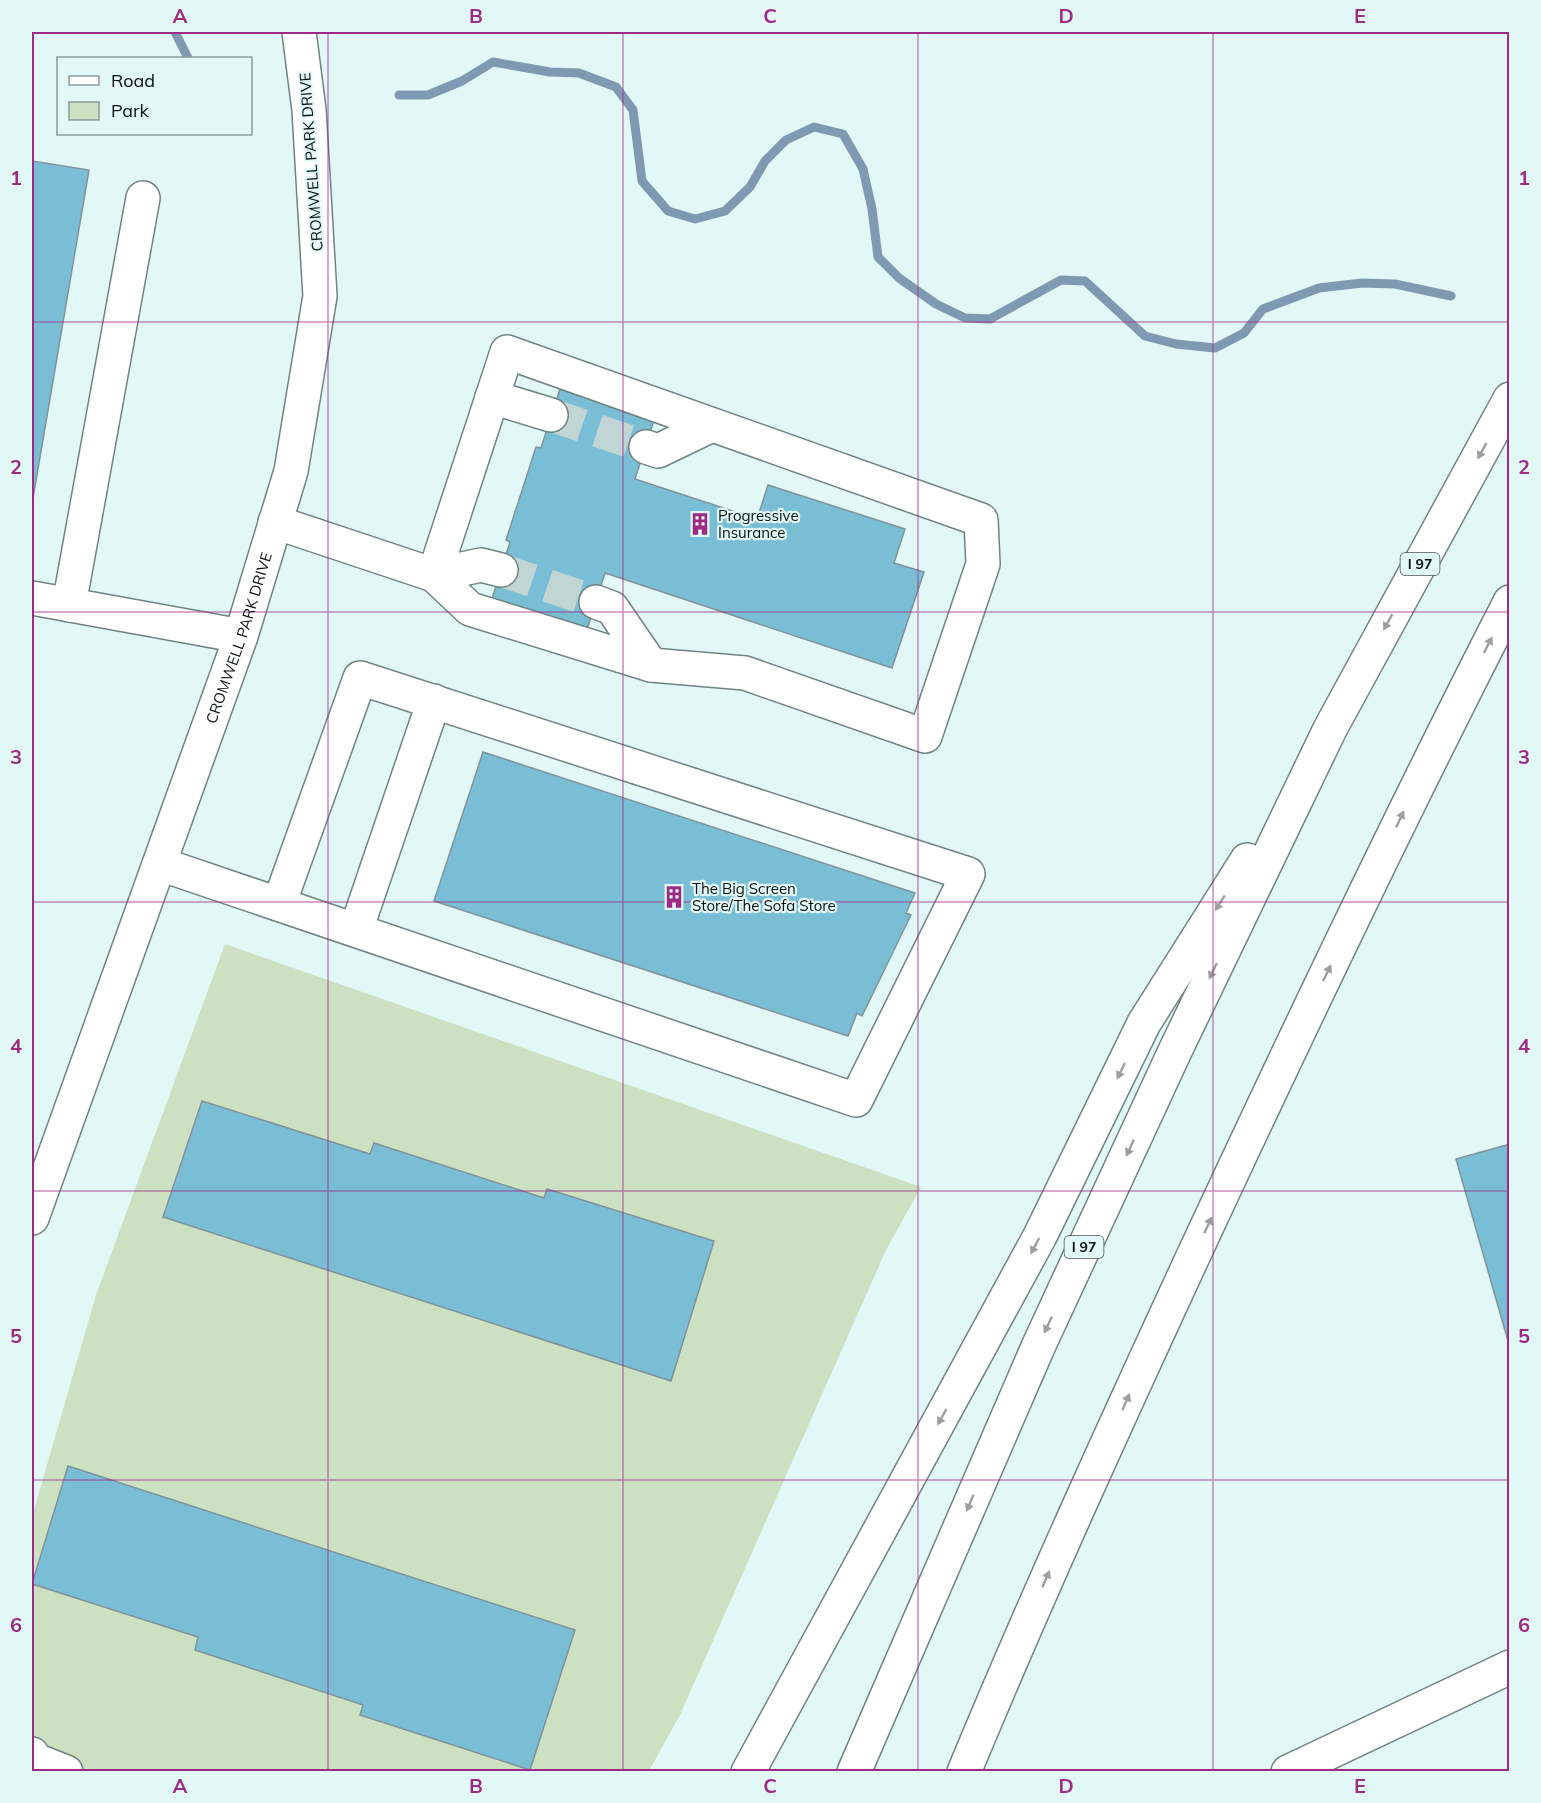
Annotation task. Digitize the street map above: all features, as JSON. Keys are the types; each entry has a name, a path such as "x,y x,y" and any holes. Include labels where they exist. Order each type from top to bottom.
{"main road":[{"name":"CROMWELL PARK DRIVE","path":"32,1218 241,636 291,471 320,296 309,110 299,32"},
{"path":"69,605 143,198"},
{"path":"275,522 434,575 470,609 651,665 745,673 925,736 983,564 981,520 507,352 434,575"},
{"path":"492,397 551,415"},
{"name":"I 97","path":"854,1772 1038,1347 1175,1051 1330,729 1509,399"},
{"path":"646,447 658,451 712,425"},
{"path":"434,575 482,565 501,570"},
{"path":"32,598 241,636"},
{"path":"964,1772 1022,1633 1272,1087 1417,784 1509,602"},
{"path":"596,603 612,608 651,665"},
{"path":"160,864 856,1100 968,874 360,678 279,904"},
{"path":"356,930 434,701"},
{"path":"748,1772 1035,1246 1144,1023 1330,729"},
{"path":"974,1772 1022,1633"},
{"path":"1288,1772 1509,1667"},
{"path":"32,1759 66,1772"}],"green space":[{"path":"225,944 921,1187 886,1250 680,1715 649,1771 32,1771 32,1517 96,1295"}],"building":[{"path":"32,161 89,170 32,504"},
{"name":"Progressive Insurance","path":"561,386 655,417 635,479 757,519 768,485 905,529 894,563 924,572 892,668 605,573 585,636 490,605 510,542 506,540 536,447 541,448"},
{"name":"The Big Screen Store/The Sofa Store","path":"483,752 915,893 906,913 911,915 862,1016 857,1013 848,1036 434,901"},
{"path":"202,1101 370,1154 374,1143 544,1198 547,1189 714,1241 671,1381 163,1217"},
{"path":"1510,1144 1510,1348 1456,1159"},
{"path":"68,1466 575,1630 530,1770 360,1715 363,1705 195,1650 198,1637 32,1584"}],"waterway":[{"path":"175,32 188,57"},
{"path":"399,95 428,95 462,81 493,62 550,72 579,73 616,87 633,110 642,181 668,211 695,219 725,211 750,187 765,161 786,140 814,127 843,134 863,169 872,209 878,257 899,278 936,304 965,318 990,319 1061,280 1085,281 1145,336 1176,344 1215,348 1244,333 1263,309 1319,288 1362,283 1395,284 1451,296"}],"tunnel":[{"path":"551,415 646,447"},
{"path":"501,570 596,602"}],"place":[{"name":"Progressive Insurance","path":"700,524"},
{"name":"The Big Screen Store/The Sofa Store","path":"674,897"}]}
